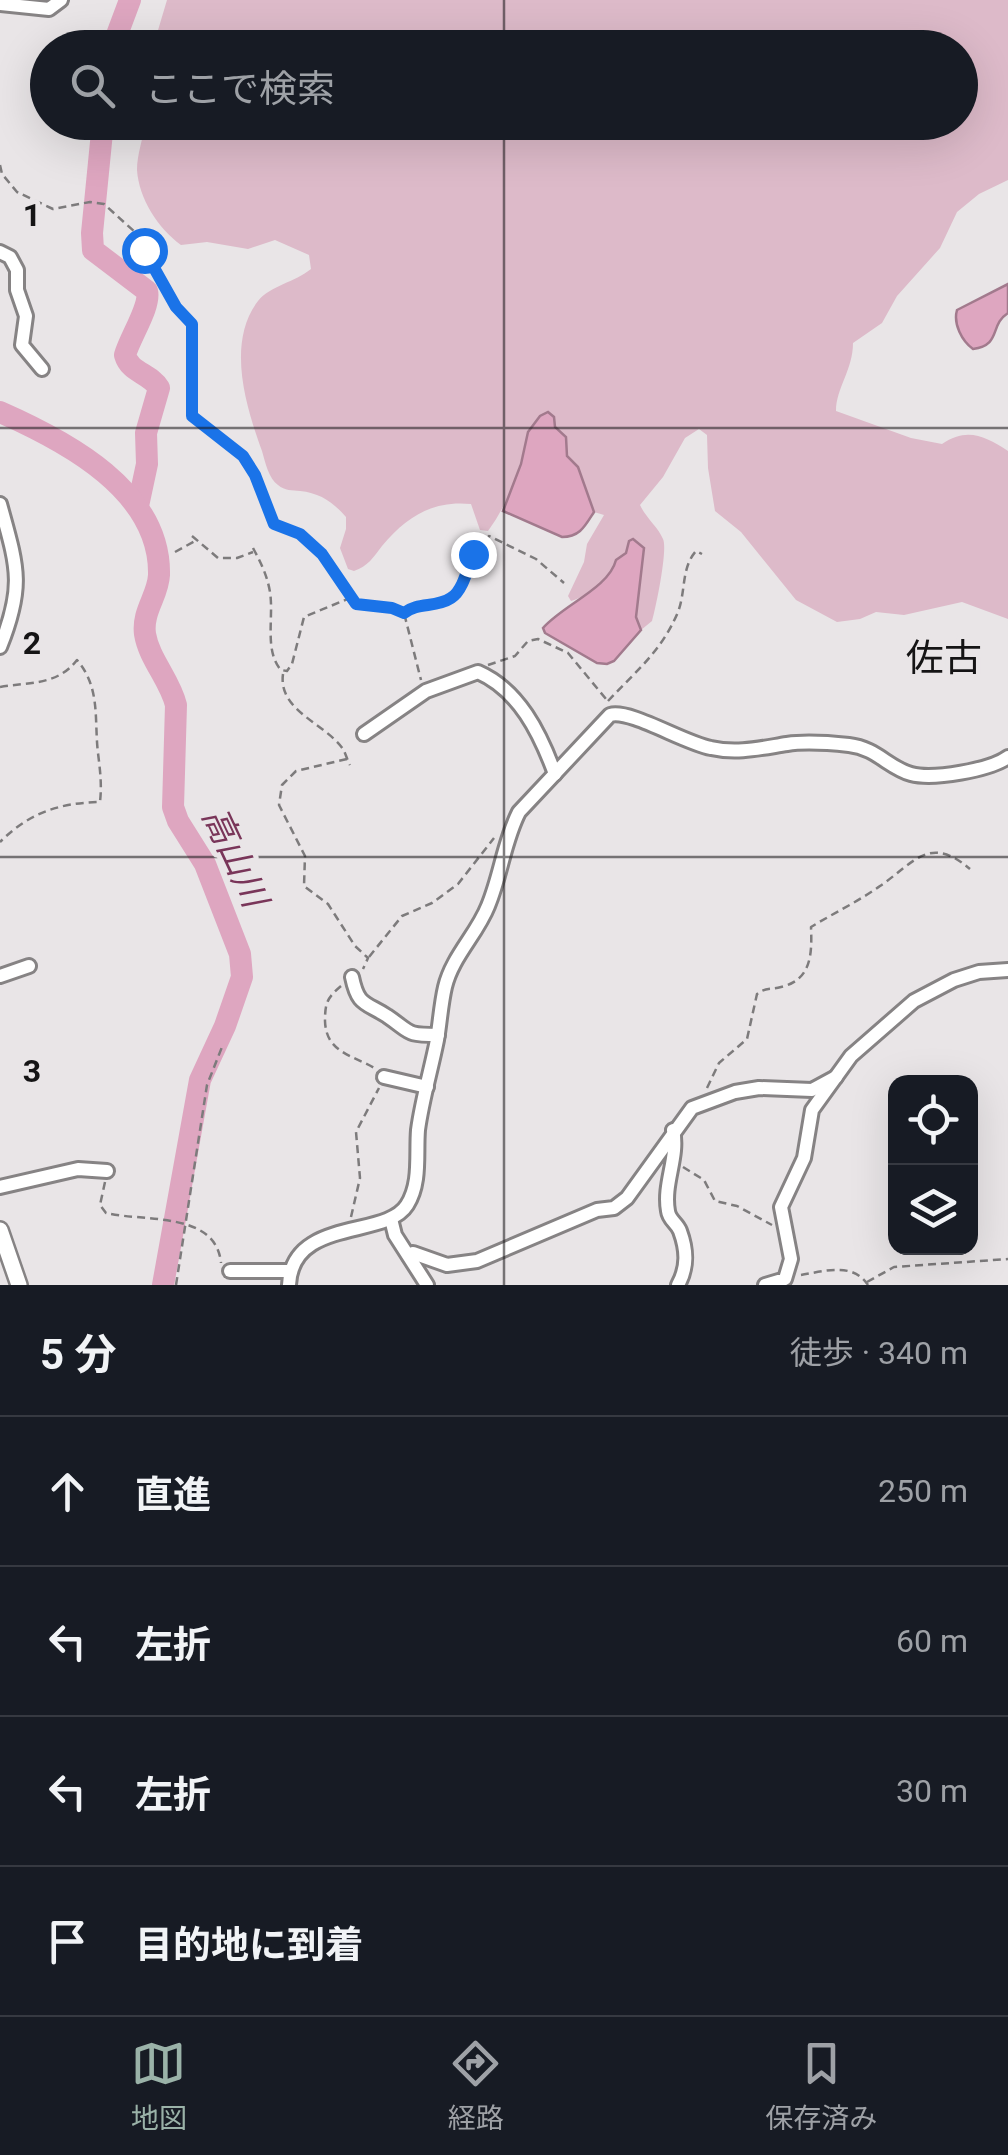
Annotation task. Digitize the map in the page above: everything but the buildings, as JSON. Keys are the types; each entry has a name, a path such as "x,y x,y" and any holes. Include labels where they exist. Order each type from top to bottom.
{"street":[{"path":"0,4 49,8 61,0"},
{"path":"0,252 10,258 17,270 17,290 26,316 22,345 42,368"},
{"path":"0,504 16,565 15,604 0,647"},
{"path":"0,606 15,604"},
{"path":"364,734 426,690 478,672 500,684 519,703 555,774"},
{"path":"230,1272 290,1278 310,1246 351,1229 392,1219 408,1204 416,1182 418,1131 446,981 486,912 519,812 602,722 611,707 680,740 714,749 753,750 802,742 863,748 900,770 924,776 988,768 1008,758"},
{"path":"0,976 29,966"},
{"path":"765,1285 785,1279 791,1259 781,1207 804,1158 812,1110 851,1056 914,1001 954,980 979,972 1008,970"},
{"path":"352,977 356,995 372,1010 390,1018 405,1032 438,1035"},
{"path":"408,1256 413,1254 447,1265 477,1261 596,1210 614,1208 627,1198 692,1108 735,1092 759,1088 812,1090 836,1076"},
{"path":"384,1077 426,1087"},
{"path":"673,1130 668,1211 679,1228 686,1258 685,1272 678,1285"},
{"path":"0,1186 78,1169 107,1171"},
{"path":"392,1219 395,1234 428,1285"},
{"path":"0,1230 12,1283"}],"path":[{"path":"0,165 16,192 60,209 101,203 136,234 173,302 190,319 194,352 192,416 243,456 255,475 274,524 300,534 322,554 358,606 392,608 404,613"},
{"path":"404,613 454,596 473,554 489,536 536,559 564,583"},
{"path":"175,552 194,538 218,558 238,558 253,550 264,568 270,594 271,654 284,671"},
{"path":"478,672 482,666 515,656 528,640 538,638 568,653 611,707 652,659 676,617 689,559 696,551 702,554"},
{"path":"350,598 304,617 292,664 284,671 281,687 339,745 350,764"},
{"path":"404,613 426,690"},
{"path":"0,687 33,686 77,660 97,706 102,777 100,802 62,803 46,809 0,842"},
{"path":"347,759 296,772 282,786 280,804 305,856 304,886 328,904 354,946 368,958"},
{"path":"351,1229 360,1178 356,1132 384,1077 334,1046 326,1030 327,998 366,966 368,958 402,916 432,903 458,884 491,840 510,830"},
{"path":"692,1108 719,1063 747,1040 757,994 787,984 807,970 812,955 811,927 928,853 951,856 970,869"},
{"path":"176,1285 207,1085 222,1047"},
{"path":"672,1163 696,1172 709,1186 715,1201 737,1206 784,1236"},
{"path":"107,1171 100,1206 106,1213 208,1233 218,1246 224,1269 230,1272"},
{"path":"785,1279 841,1269 860,1274 868,1284 894,1266 1008,1258"}],"shaded area":[{"path":"167,0 1008,0 1008,180 979,194 957,212 940,248 897,296 882,323 853,343 836,411 911,438 942,444 960,436 976,436 1008,451 1008,619 962,602 904,615 876,612 837,622 796,600 741,532 715,511 707,435 699,429 685,438 663,477 640,505 664,545 652,621 641,630 636,618 644,548 629,541 626,553 598,585 571,601 568,596 584,562 587,544 604,515 594,512 578,467 567,456 566,437 528,432 513,484 488,531 480,530 471,504 432,508 401,527 367,564 354,571 348,569 340,548 346,517 326,499 283,488 270,475 250,415 242,375 243,336 248,318 263,296 311,269 309,255 275,240 248,249 207,242 181,245 151,212 141,192 137,170 142,140 978,140 978,30 158,30"},
{"path":"1008,284 1008,313 992,339 973,349 959,332 957,310"},
{"path":"548,412 554,417 555,427 566,437 567,456 578,467 594,512 581,530 562,537 503,511 528,432"},
{"path":"633,539 644,548 636,617 641,630 614,661 597,663 545,633 543,628 595,588 626,553"}],"waterway":[{"path":"119,30 130,0"},
{"path":"101,140 93,250 147,291 143,313 125,355 131,366 159,388 146,433 147,464 138,506"},
{"name":"高山川","path":"0,412 80,454 127,494 144,518 155,545 159,575 145,634 176,705 173,807 205,864 240,954 242,977 200,1080 163,1285"}],"district":[{"name":"佐古","path":"944,658"}],"route":[{"path":"144,250 176,307 192,324 192,416 243,456 255,475 274,524 306,538 322,554 356,604 404,613 419,605 450,599 473,554"}]}
